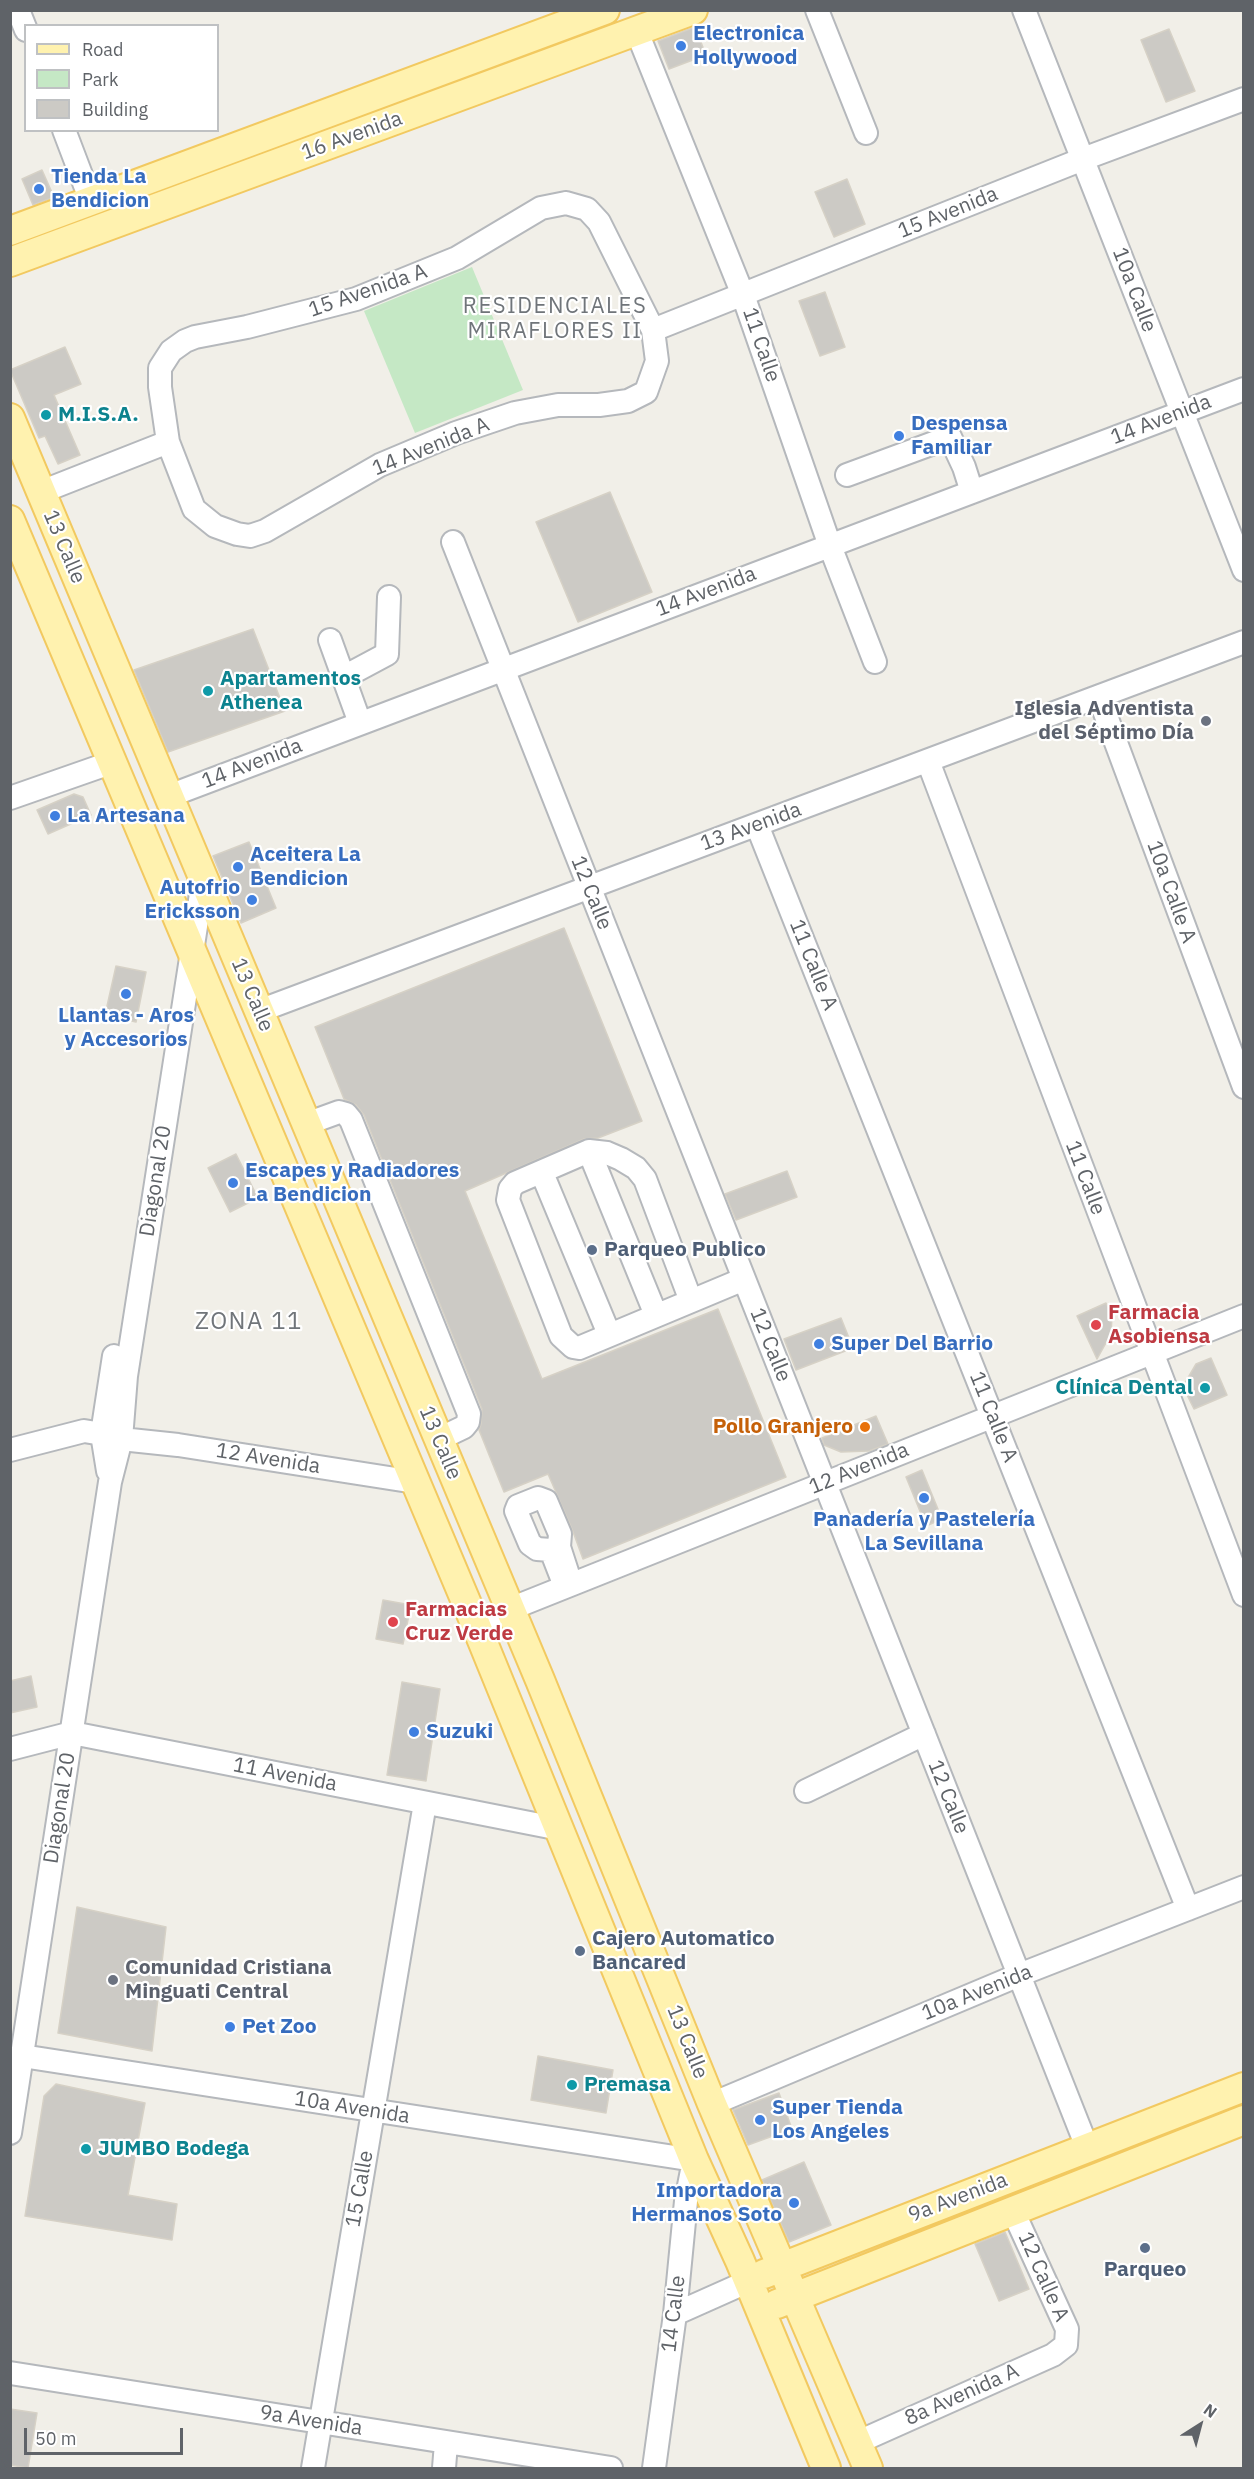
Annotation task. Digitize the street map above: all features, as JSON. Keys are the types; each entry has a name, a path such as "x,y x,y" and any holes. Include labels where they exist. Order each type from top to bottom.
{"main road":[{"name":"16 Avenida","path":"10,231 605,10"},
{"name":"16 Avenida","path":"10,262 693,10"},
{"name":"13 Calle","path":"10,418 510,1608 712,2104 867,2469"},
{"name":"13 Calle","path":"10,520 475,1623 694,2160 761,2311 826,2469"},
{"name":"9a Avenida","path":"748,2281 1244,2087"},
{"name":"9a Avenida","path":"761,2311 1244,2120"}],"street":[{"path":"817,10 866,133"},
{"name":"10a Calle","path":"1024,10 1244,570"},
{"name":"11 Calle","path":"636,32 743,295 830,546 876,662"},
{"name":"15 Avenida","path":"653,330 1083,159 1244,99"},
{"path":"65,132 91,201"},
{"name":"15 Avenida A","path":"168,442 158,377 171,351 185,341 323,309 408,279 457,258 542,208 566,203 587,209 598,222 653,330"},
{"name":"14 Avenida A","path":"168,442 194,509 210,522 228,531 250,536 265,531 380,465 456,434 515,413 558,405 599,405 628,401 646,392 657,361 653,330"},
{"name":"14 Avenida","path":"169,796 1244,389"},
{"path":"847,475 950,437 964,467 972,492"},
{"path":"41,492 168,442"},
{"name":"12 Calle","path":"453,542 1087,2148"},
{"path":"344,677 387,654 389,597"},
{"path":"330,640 360,723"},
{"name":"13 Avenida","path":"259,1011 1244,642"},
{"name":"10a Calle A","path":"1099,697 1244,1087"},
{"name":"11 Calle","path":"928,761 1150,1353 1244,1595"},
{"path":"10,798 113,762"},
{"name":"11 Calle A","path":"757,825 1188,1909"},
{"name":"Diagonal 20","path":"10,2133 16,2057 72,1733 110,1482 112,1437 185,938 203,881"},
{"name":"Diagonal 20","path":"112,1437 126,1376 185,938"},
{"path":"306,1124 339,1112 346,1114 351,1120 469,1414 468,1422 464,1427 439,1439"},
{"path":"691,1301 645,1179 636,1168 607,1153 589,1151 515,1183 510,1189 508,1200 561,1336 573,1347 579,1348 744,1279"},
{"path":"589,1151 656,1315"},
{"path":"542,1173 609,1334"},
{"name":"12 Avenida","path":"475,1623 1244,1316"},
{"path":"126,1376 128,1418 133,1426 142,1433 178,1445"},
{"name":"12 Avenida","path":"10,1450 84,1431 415,1482"},
{"name":"11 Avenida","path":"10,1749 72,1733 560,1829"},
{"path":"806,1791 924,1734"},
{"name":"15 Calle","path":"313,2469 425,1803"},
{"name":"10a Avenida","path":"712,2104 1019,1975 1244,1887"},
{"name":"10a Avenida","path":"16,2057 694,2160"},
{"name":"14 Calle","path":"654,2469 675,2314 686,2201 694,2160"},
{"name":"12 Calle A","path":"1013,2211 1067,2330 1066,2344"},
{"name":"9a Avenida","path":"675,2314 748,2281"},
{"name":"8a Avenida A","path":"856,2442 1053,2355 1066,2344"},
{"name":"9a Avenida","path":"10,2373 611,2469"},
{"path":"444,2469 446,2443"}],"green space":[{"path":"472,267 523,390 415,433 364,311"}],"building":[{"name":"Electronica Hollywood","path":"695,27 706,55 669,69 658,41"},
{"path":"1169,29 1195,91 1166,102 1141,40"},
{"name":"Tienda La Bendicion","path":"42,170 54,197 33,205 22,179"},
{"path":"847,179 865,224 834,237 815,192"},
{"path":"825,292 845,347 820,356 799,301"},
{"name":"M.I.S.A.","path":"65,347 81,384 54,395 80,455 58,464 45,436 39,438 10,370"},
{"path":"610,492 652,592 578,622 536,522"},
{"name":"Apartamentos Athenea","path":"253,629 285,711 168,752 134,670"},
{"name":"La Artesana","path":"74,794 83,797 91,815 48,834 37,810"},
{"path":"249,842 276,908 241,923 213,856"},
{"path":"564,928 642,1121 598,1138 584,1139 465,1191 542,1379 718,1309 786,1477 583,1559 548,1474 504,1492 479,1430 482,1409 364,1115 356,1105 344,1099 315,1027"},
{"name":"Llantas - Aros y Accesorios","path":"116,966 146,972 136,1022 105,1015"},
{"name":"Escapes y Radiadores La Bendicion","path":"236,1154 258,1198 230,1212 208,1168"},
{"path":"787,1171 797,1197 736,1220 725,1194"},
{"name":"Farmacia Asobiensa","path":"1106,1303 1112,1316 1111,1334 1097,1359 1077,1316"},
{"name":"Super Del Barrio","path":"841,1318 853,1348 796,1370 784,1339"},
{"name":"Clínica Dental","path":"1211,1358 1227,1395 1194,1409 1186,1393 1185,1383 1196,1364"},
{"name":"Pollo Granjero","path":"876,1416 888,1444 869,1451 841,1452 824,1445 822,1438"},
{"name":"Panadería y Pastelería La Sevillana","path":"922,1470 942,1519 926,1526 906,1477"},
{"name":"Farmacias Cruz Verde","path":"383,1600 411,1605 403,1644 376,1639"},
{"path":"31,1676 37,1707 10,1713 10,1681"},
{"name":"Suzuki","path":"402,1682 440,1689 426,1781 387,1775"},
{"name":"Comunidad Cristiana Minguati Central","path":"77,1907 166,1927 152,2051 58,2033"},
{"name":"Premasa","path":"538,2056 613,2070 606,2113 531,2100"},
{"name":"JUMBO Bodega","path":"56,2084 145,2103 128,2195 177,2204 172,2240 25,2216 44,2096"},
{"name":"Super Tienda Los Angeles","path":"779,2093 792,2129 748,2145 733,2110"},
{"name":"Importadora Hermanos Soto","path":"804,2162 831,2225 789,2242 762,2180"},
{"path":"1005,2232 1029,2289 999,2301 975,2244"},
{"path":"10,2409 37,2413 28,2468 10,2465"}],"place":[{"name":"Electronica Hollywood","path":"681,46"},
{"name":"Tienda La Bendicion","path":"39,189"},
{"name":"M.I.S.A.","path":"46,415"},
{"name":"Despensa Familiar","path":"899,436"},
{"name":"Apartamentos Athenea","path":"208,691"},
{"name":"Iglesia Adventista del Séptimo Día","path":"1206,721"},
{"name":"La Artesana","path":"55,816"},
{"name":"Aceitera La Bendicion","path":"238,867"},
{"name":"Autofrio Ericksson","path":"252,900"},
{"name":"Llantas - Aros y Accesorios","path":"126,994"},
{"name":"Escapes y Radiadores La Bendicion","path":"233,1183"},
{"name":"Parqueo Publico","path":"592,1250"},
{"name":"Farmacia Asobiensa","path":"1096,1325"},
{"name":"Super Del Barrio","path":"819,1344"},
{"name":"Clínica Dental","path":"1205,1388"},
{"name":"Pollo Granjero","path":"865,1427"},
{"name":"Panadería y Pastelería La Sevillana","path":"924,1498"},
{"name":"Farmacias Cruz Verde","path":"393,1622"},
{"name":"Suzuki","path":"414,1732"},
{"name":"Cajero Automatico Bancared","path":"580,1951"},
{"name":"Comunidad Cristiana Minguati Central","path":"113,1980"},
{"name":"Pet Zoo","path":"230,2027"},
{"name":"Premasa","path":"572,2085"},
{"name":"Super Tienda Los Angeles","path":"760,2120"},
{"name":"JUMBO Bodega","path":"86,2149"},
{"name":"Importadora Hermanos Soto","path":"794,2203"},
{"name":"Parqueo","path":"1145,2248"}],"district":[{"name":"RESIDENCIALES MIRAFLORES II","path":"555,320"},
{"name":"ZONA 11","path":"249,1322"}]}
